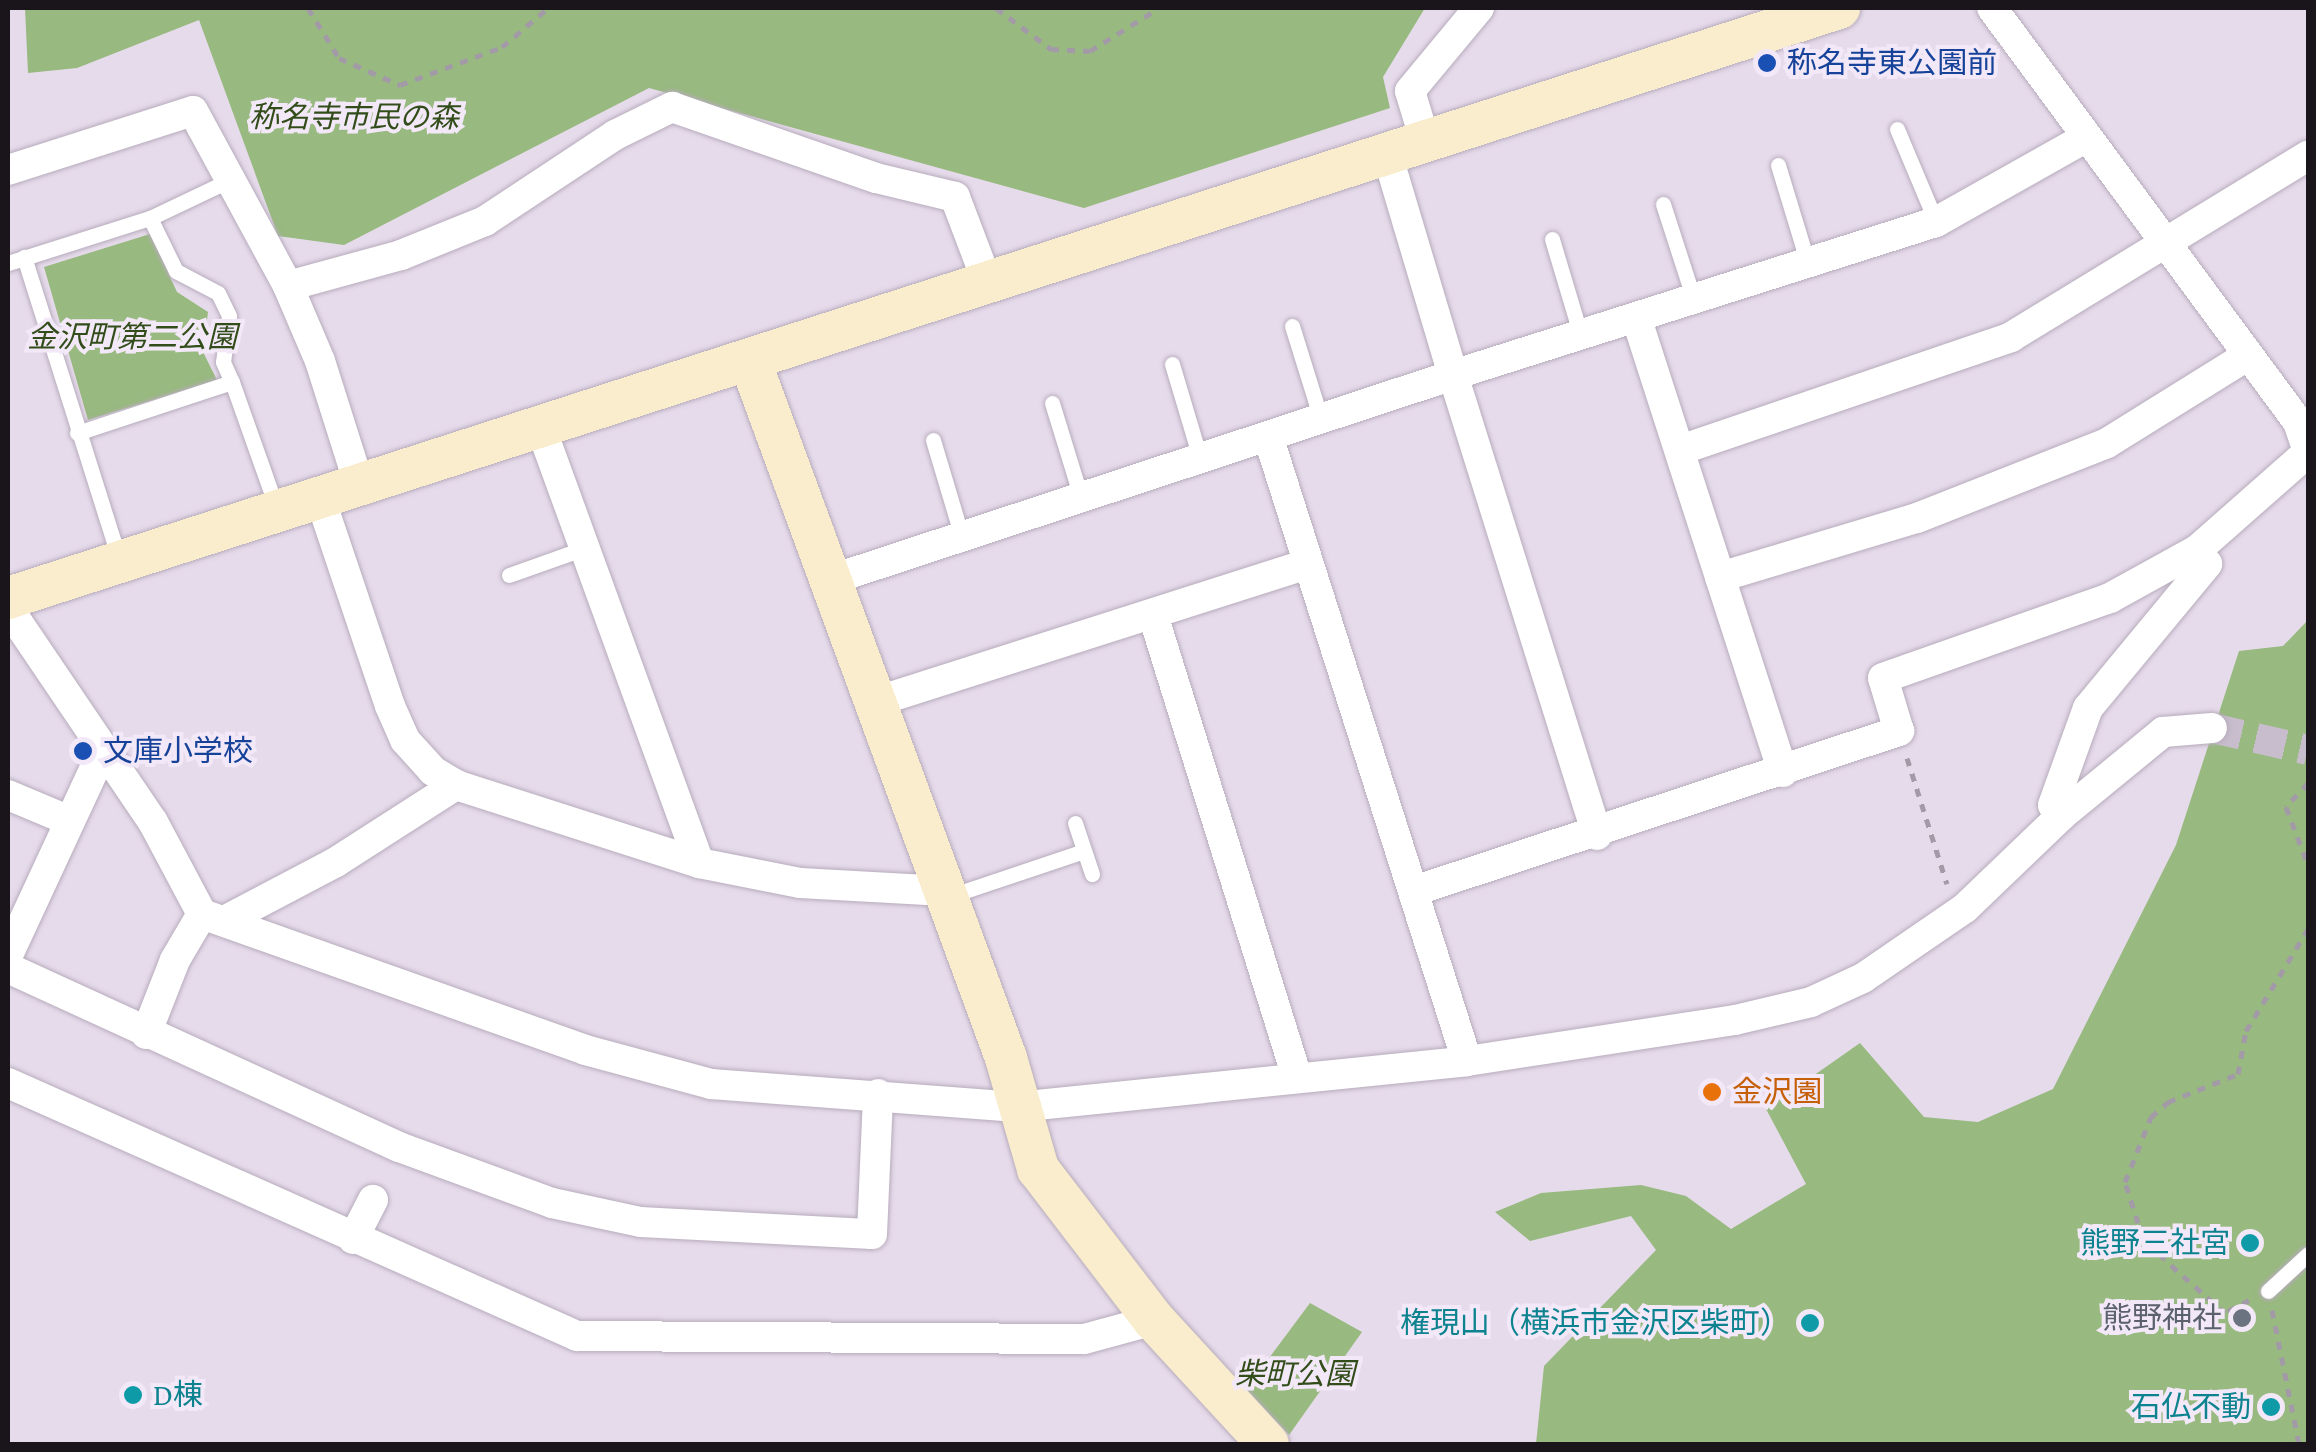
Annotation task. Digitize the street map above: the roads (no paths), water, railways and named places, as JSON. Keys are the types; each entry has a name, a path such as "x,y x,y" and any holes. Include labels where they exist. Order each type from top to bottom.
{"street":[{"path":"1480,8 1410,92 1407,150 1453,375 1597,835"},
{"path":"8,598 340,491 542,431 1839,8"},
{"path":"1414,891 1597,835 1899,731 1884,678 2110,598 2197,550 2306,435 1992,8"},
{"path":"288,286 402,254 486,220 615,135 672,107 876,178 955,196 988,284"},
{"path":"8,170 193,111 288,286 320,361 340,491 405,740 456,786 699,863 800,883 946,894"},
{"path":"830,580 1453,375 1637,320 1936,222 2087,137"},
{"path":"1680,450 2011,337 2167,248 2308,156"},
{"path":"1637,320 1783,772"},
{"path":"1720,577 1918,518 2107,443 2245,357"},
{"path":"750,362 1052,1195 1154,1320 1268,1444"},
{"path":"542,431 699,863"},
{"path":"1268,436 1467,1060"},
{"path":"2062,815 2053,805 2088,708 2207,564 2197,550"},
{"path":"875,702 1308,564"},
{"path":"8,608 101,754 152,822 214,917 585,1050 693,1079 1017,1107 1467,1060 1736,1020 1811,1002 1863,978 1956,896 2163,732 2212,728"},
{"path":"1152,614 1297,1077"},
{"path":"8,955 65,820 101,754"},
{"path":"146,1034 175,960 214,917 336,862 456,786"},
{"path":"8,795 65,820"},
{"path":"8,968 399,1146 552,1203 640,1222 725,1231 872,1234 878,1094"},
{"path":"8,1083 353,1240 577,1336 1084,1339 1154,1320"},
{"path":"353,1240 374,1200"}],"lane":[{"path":"1897,130 1936,222"},
{"path":"1778,165 1808,264"},
{"path":"120,563 16,260 150,218 230,180"},
{"path":"1663,204 1695,301"},
{"path":"150,218 176,271 218,292 229,316 223,362 278,512"},
{"path":"1552,239 1581,337"},
{"path":"1292,326 1321,419"},
{"path":"1172,364 1200,458"},
{"path":"77,433 232,382"},
{"path":"1052,403 1081,498"},
{"path":"934,440 962,537"},
{"path":"509,575 585,548"},
{"path":"1075,823 1092,874"},
{"path":"946,894 1084,850"},
{"path":"2268,1290 2308,1254"}],"tunnel":[{"path":"2212,728 2308,750"}],"place":[{"name":"称名寺東公園前","path":"1767,63"},
{"name":"文庫小学校","path":"83,751"},
{"name":"金沢園","path":"1712,1092"},
{"name":"熊野三社宮","path":"2250,1243"},
{"name":"熊野神社","path":"2242,1318"},
{"name":"権現山（横浜市金沢区柴町）","path":"1810,1323"},
{"name":"D棟","path":"133,1395"},
{"name":"石仏不動","path":"2271,1407"}],"park label":[{"name":"称名寺市民の森","path":"354,117"},
{"name":"金沢町第二公園","path":"132,337"},
{"name":"柴町公園","path":"1295,1374"}]}
